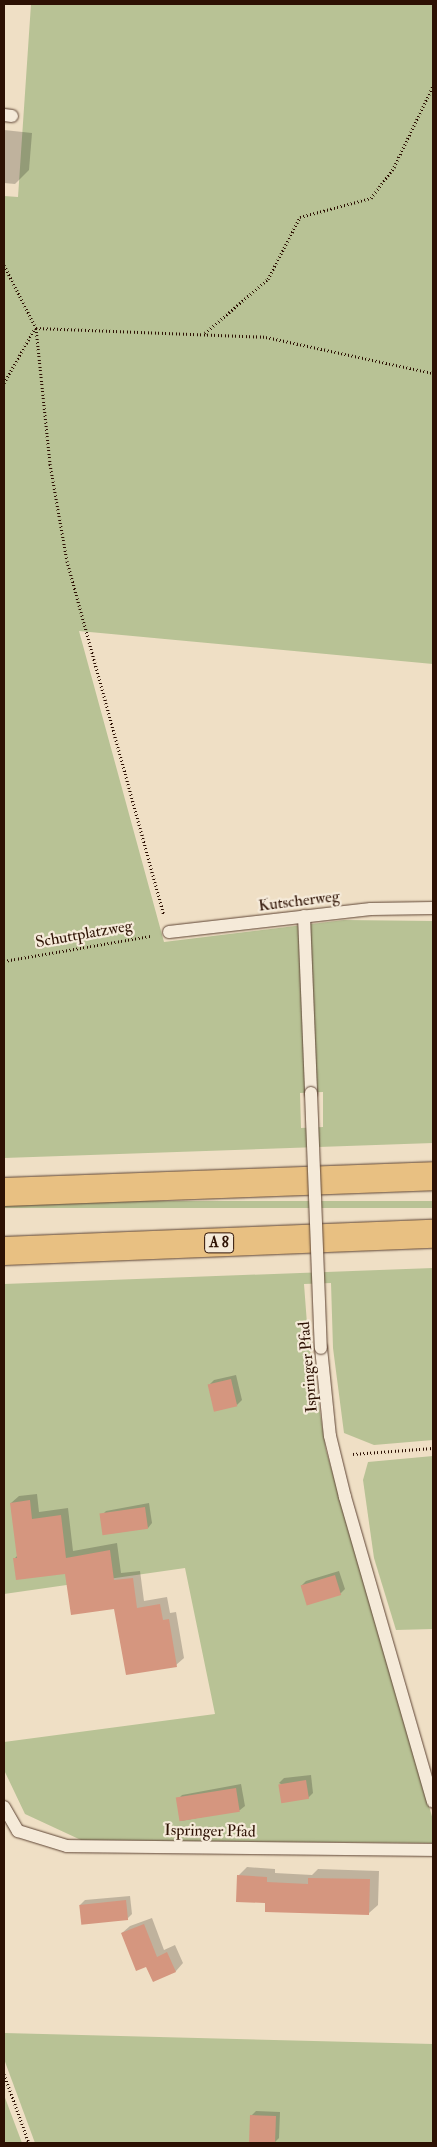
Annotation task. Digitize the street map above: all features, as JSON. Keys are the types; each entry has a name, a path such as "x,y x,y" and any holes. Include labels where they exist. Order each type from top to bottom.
{"highway":[{"path":"4,1192 433,1176"},
{"name":"A 8","path":"4,1251 433,1234"}],"lane":[{"name":"Kutscherweg","path":"169,932 371,909 433,908"},
{"name":"Ispringer Pfad","path":"304,916 321,1348 330,1436 433,1802"},
{"name":"Ispringer Pfad","path":"4,1807 18,1831 66,1846 433,1850"}],"path":[{"path":"204,334 268,279 300,217 371,198 394,167 433,86"},
{"path":"4,264 36,328 50,464 67,561 169,932"},
{"path":"36,328 266,337 433,373"},
{"path":"4,383 36,328"},
{"name":"Schuttplatzweg","path":"4,961 169,932"},
{"path":"335,1455 433,1448"},
{"path":"4,2074 29,2143"}],"green space":[{"path":"31,4 433,4 433,664 79,631 164,942 344,920 433,921 433,1143 4,1158 4,196 18,197","holes":["323,1092 323,1127 301,1128 300,1093"]},
{"path":"4,1201 433,1201 433,1208 4,1208"},
{"path":"433,1268 433,1440 374,1445 344,1433 333,1348 331,1283 304,1284 308,1337 326,1450 433,1820 433,1843 81,1840 25,1814 4,1770 4,1742 215,1714 185,1568 4,1594 4,1284"},
{"path":"433,1456 433,1629 396,1630 374,1558 363,1480 368,1462"},
{"path":"4,2033 433,2044 433,2143 35,2143 4,2059"},
{"path":"4,2095 22,2143 4,2143"}],"building":[{"path":"231,1379 237,1406 214,1412 208,1384"},
{"path":"30,1500 32,1519 61,1515 66,1558 110,1550 114,1580 133,1578 137,1608 160,1604 163,1620 169,1619 177,1667 126,1675 114,1609 71,1615 65,1574 16,1580 13,1558 17,1558 10,1503"},
{"path":"145,1507 148,1529 103,1535 99,1513"},
{"path":"335,1575 341,1595 307,1606 301,1586"},
{"path":"306,1780 309,1799 281,1803 278,1784"},
{"path":"236,1788 240,1812 180,1821 176,1798"},
{"path":"237,1875 267,1877 267,1882 308,1884 308,1878 370,1879 369,1915 265,1912 265,1903 236,1902"},
{"path":"126,1900 128,1920 81,1925 79,1905"},
{"path":"144,1924 157,1957 167,1952 176,1972 153,1982 146,1967 136,1971 121,1933"},
{"path":"250,2115 276,2116 275,2143 249,2143"}]}
